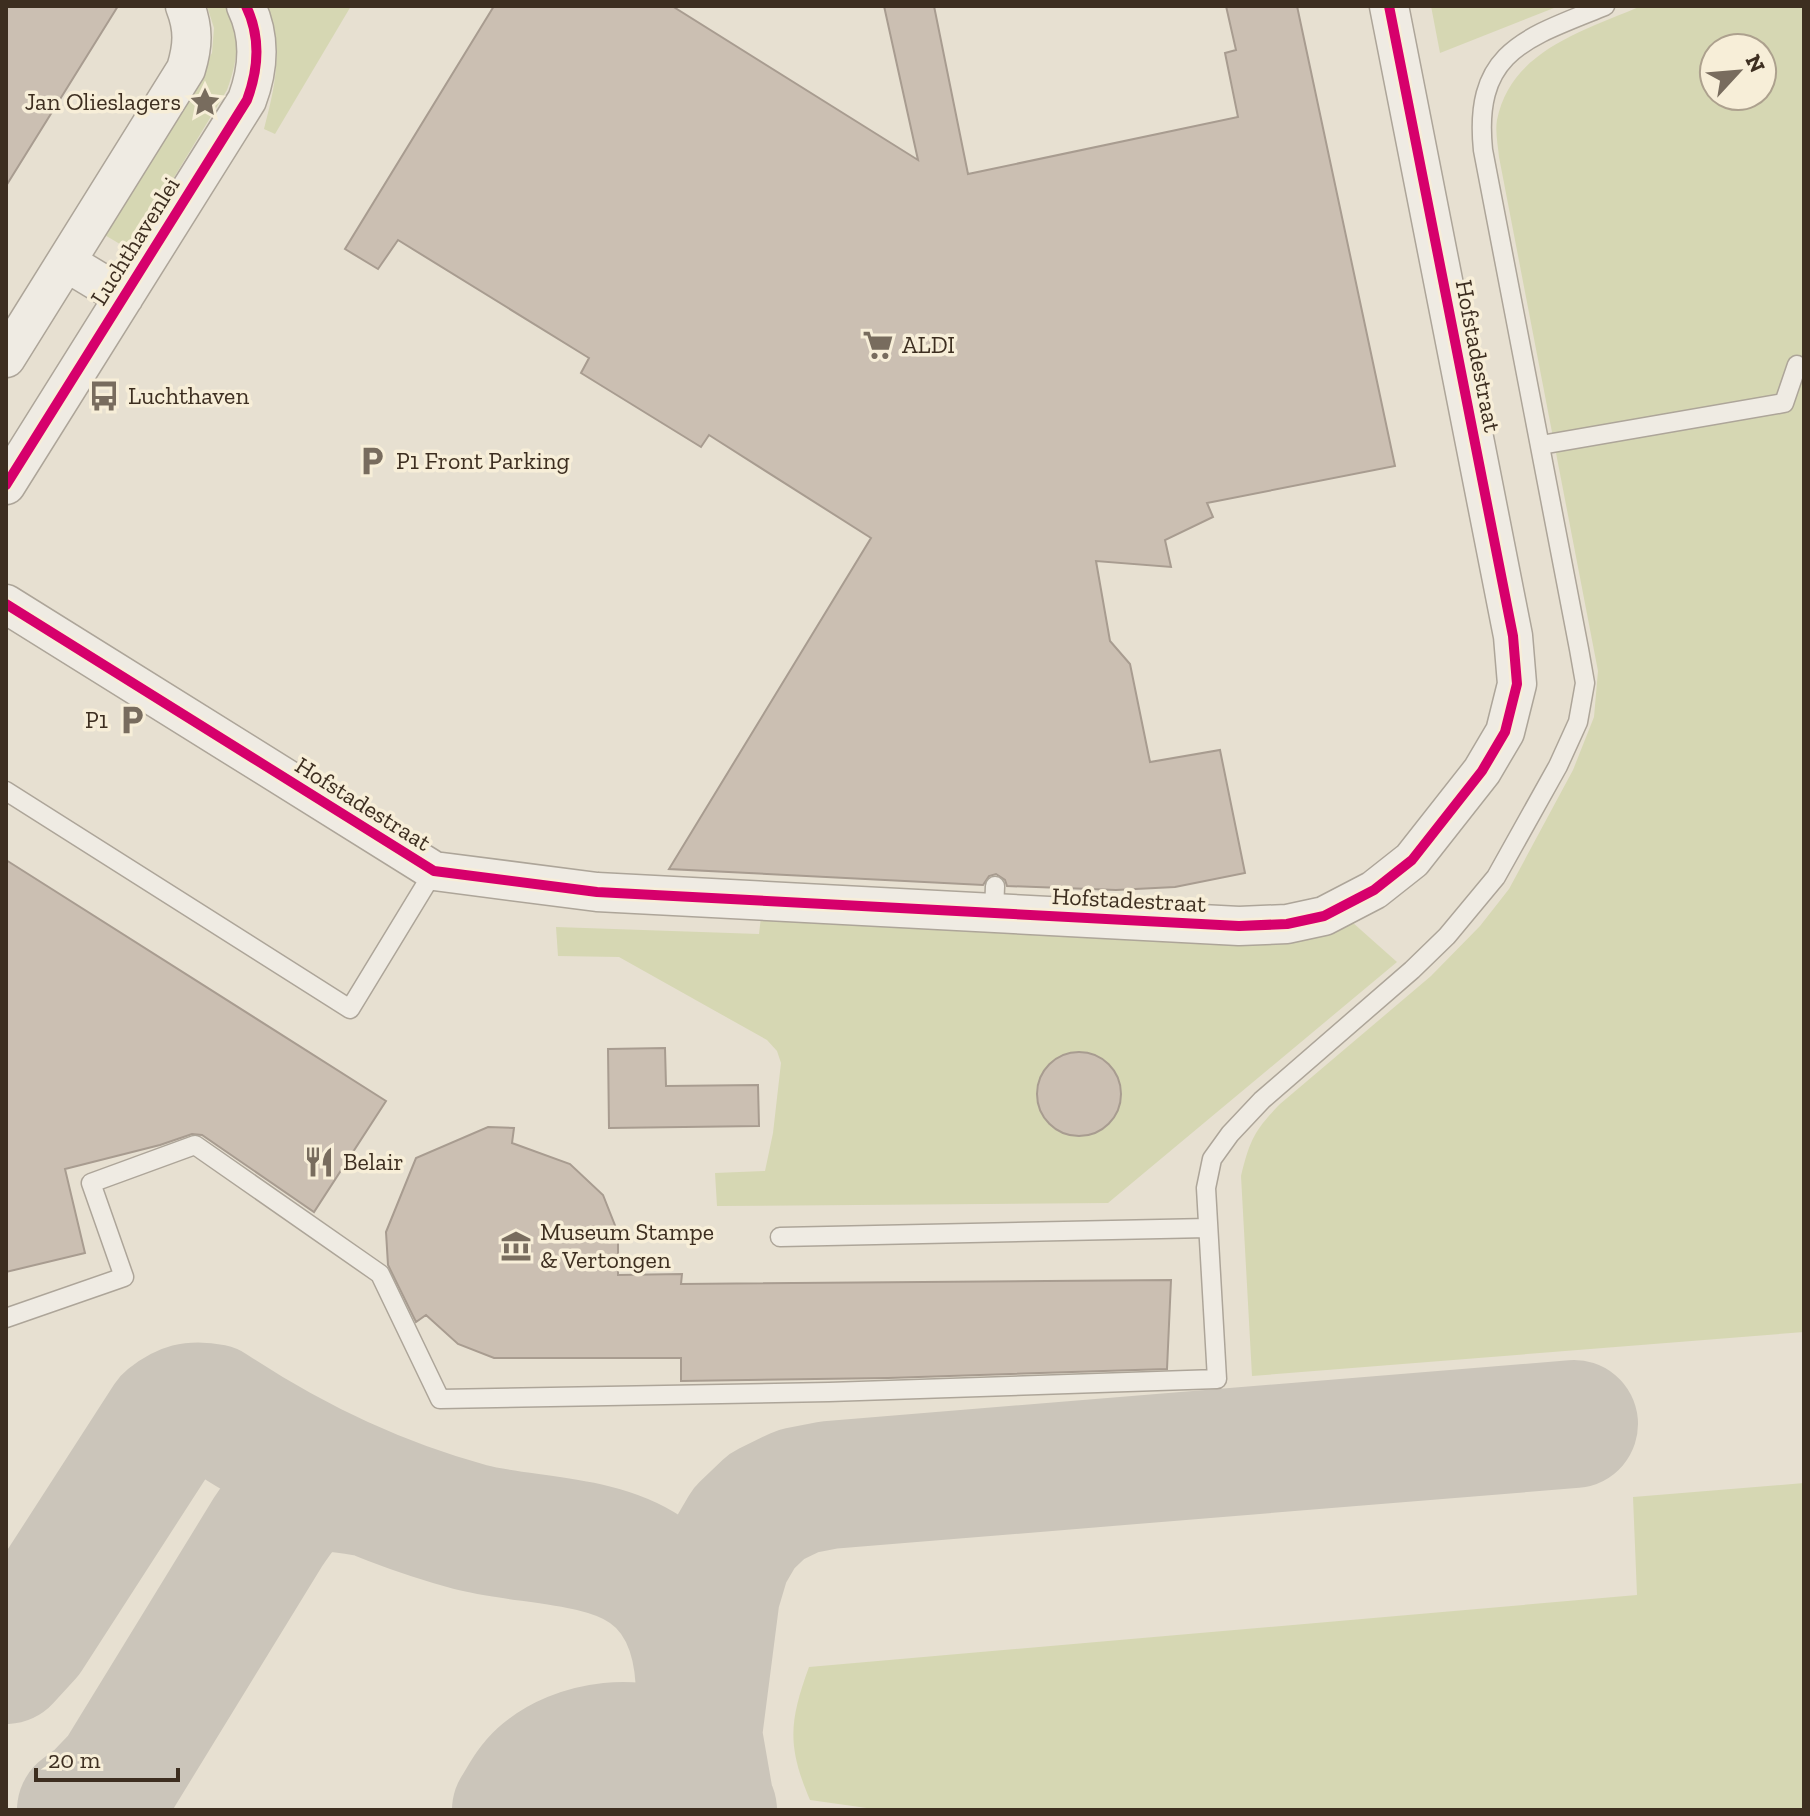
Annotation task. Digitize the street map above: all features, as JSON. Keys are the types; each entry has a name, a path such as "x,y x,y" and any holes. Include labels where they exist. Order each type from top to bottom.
{"street":[{"name":"Luchthavenlei","path":"6,358 186,69 193,47 192,24 185,6"},
{"name":"Luchthavenlei","path":"6,485 247,100 255,78 258,48 246,6"},
{"name":"Hofstadestraat","path":"6,604 434,871 597,892 995,899 1239,926 1287,924 1324,916 1374,890 1412,860 1482,771 1505,732 1517,684 1513,636 1389,6"},
{"name":"Luchthavenlei","path":"66,262 124,297"}],"lane":[{"path":"6,1318 124,1277 91,1183 195,1145 380,1274 440,1399 829,1392 1217,1379 1206,1188 1212,1159 1230,1134 1262,1100 1447,936 1496,877 1558,766 1578,722 1585,683 1480,123 1483,97 1495,73 1511,52 1533,36 1605,6"},
{"path":"1541,445 1784,403 1797,365"},
{"path":"6,791 350,1009 434,871"},
{"path":"780,1237 1208,1228"}],"green space":[{"path":"207,6 226,6 231,18 236,38 236,57 231,78 227,90 130,250 103,234 212,53 214,28"},
{"path":"267,6 351,6 275,134 264,129 276,68 275,37"},
{"path":"1431,6 1559,6 1440,53"},
{"path":"1641,6 1804,6 1804,1332 1252,1376 1241,1176 1254,1137 1280,1104 1431,976 1480,926 1509,889 1573,770 1594,717 1598,671 1496,134 1505,96 1517,76 1553,46"},
{"path":"761,917 1352,922 1397,962 1108,1203 717,1206 715,1173 765,1171 781,1063 777,1051 767,1040 619,957 558,956 556,927 759,934"},
{"path":"1804,1483 1804,1810 881,1810 810,1800 797,1764 794,1719 809,1667 1637,1595 1633,1497"}],"building":[{"path":"6,6 118,6 6,186"},
{"path":"494,6 672,6 918,160 884,6 934,6 968,174 1238,117 1225,53 1236,50 1226,6 1297,6 1395,466 1207,503 1213,517 1165,540 1171,567 1096,561 1110,641 1130,664 1150,762 1220,750 1245,873 1175,887 1116,890 1007,886 1005,880 996,874 989,876 983,885 669,869 871,538 709,435 701,447 581,373 589,358 398,240 378,269 345,249"},
{"path":"6,860 386,1101 314,1212 202,1135 192,1134 65,1169 85,1253 6,1272"},
{"path":"665,1048 666,1086 758,1085 759,1126 609,1128 608,1049"},
{"path":"1079,1052 1102,1059 1114,1071 1121,1094 1114,1117 1102,1129 1079,1136 1056,1129 1044,1117 1037,1094 1044,1071 1056,1059"},
{"path":"488,1127 514,1128 512,1143 570,1164 603,1195 618,1233 618,1275 682,1274 681,1284 1171,1280 1167,1369 681,1381 681,1358 494,1358 458,1344 426,1315 416,1322 388,1265 386,1232 416,1158"}],"taxiway":[{"path":"6,1660 28,1636 168,1419 184,1409 199,1406 212,1408 336,1478 402,1505 491,1532 584,1546 627,1560 646,1570 673,1597 690,1630 698,1667 700,1705"},
{"path":"710,1803 698,1734 716,1594 727,1557 744,1528 767,1506 798,1491 829,1485 1574,1424"},
{"path":"81,1810 119,1775 268,1532 289,1504 307,1491 318,1488 364,1492"},
{"path":"516,1810 534,1783 556,1764 591,1750 629,1746 666,1755 681,1764 696,1779 713,1810"}],"cycle path":[{"path":"6,485 247,100 257,53 254,29 246,6"},
{"path":"6,604 434,871 597,892 1239,926 1287,924 1324,916 1374,890 1412,860 1482,771 1505,732 1517,684 1513,636 1389,6"}],"place":[{"name":"Jan Olieslagers","path":"205,102"},
{"name":"ALDI","path":"878,345"},
{"name":"Luchthaven","path":"104,396"},
{"name":"P1 Front Parking","path":"372,461"},
{"name":"P1","path":"132,720"},
{"name":"Belair","path":"319,1162"},
{"name":"Museum Stampe & Vertongen","path":"516,1246"}]}
